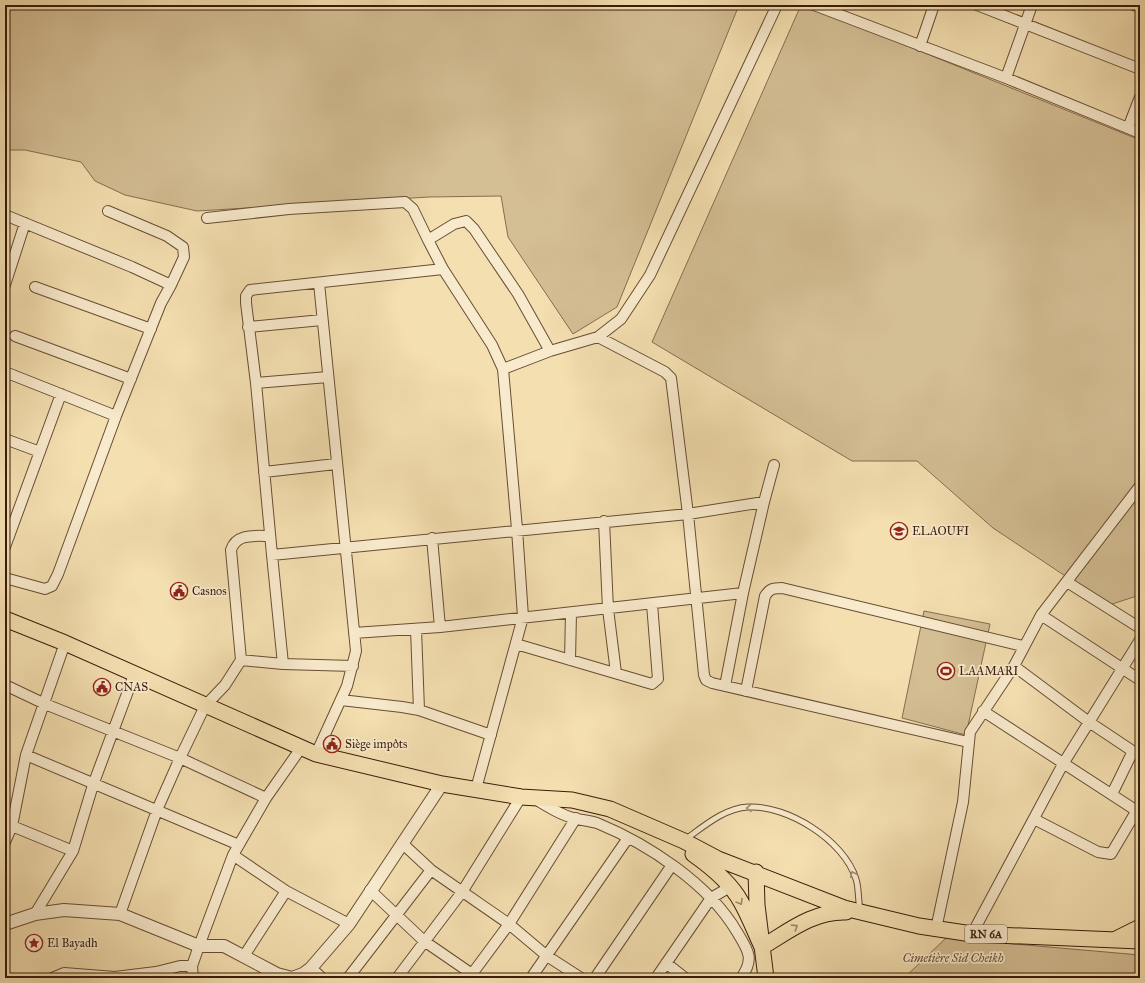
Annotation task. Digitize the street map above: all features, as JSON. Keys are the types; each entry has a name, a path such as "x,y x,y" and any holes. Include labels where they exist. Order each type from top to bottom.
{"main road":[{"path":"5,619 66,643 134,675 316,754 442,784 527,797 572,800 610,810 659,830 703,861 730,887 741,901 762,947"},
{"name":"RN 6A","path":"659,830 718,859 756,872 829,903 860,912 936,929 972,934 1140,941"},
{"path":"756,872 762,947 762,975"},
{"path":"762,947 800,923 820,914 833,912 860,912"},
{"path":"1115,939 1140,927"}],"street":[{"path":"503,369 550,350 598,337 622,319 650,276 778,5"},
{"path":"814,5 1006,78 1140,133"},
{"path":"920,46 934,5"},
{"path":"977,5 1140,69"},
{"path":"1006,78 1032,5"},
{"path":"1134,5 1140,8"},
{"path":"1128,128 1140,97"},
{"path":"207,218 289,209 405,202 410,204 443,269 492,345 503,369 523,617 476,789"},
{"path":"5,578 44,589 52,586 58,574 131,378 151,329 184,257 183,247 167,236 108,211"},
{"path":"5,215 171,285"},
{"path":"428,240 454,224 466,221 470,224 518,294 550,350"},
{"path":"5,285 25,223"},
{"path":"283,664 256,383 248,327 246,296 250,290 443,269"},
{"path":"316,754 341,700 353,666 356,651 319,283"},
{"path":"35,287 151,329"},
{"path":"248,327 322,320"},
{"path":"15,336 131,378"},
{"path":"598,337 665,372 671,378 688,514 695,599 704,675 706,680 712,683 968,742"},
{"path":"5,372 116,416"},
{"path":"256,383 328,377"},
{"path":"5,547 61,394"},
{"path":"5,439 40,452"},
{"path":"264,472 336,464"},
{"path":"726,686 744,593 764,502 774,465"},
{"path":"936,929 963,802 968,742 972,727 1014,666 1023,646 1041,615 1140,486"},
{"path":"272,554 345,548 517,529 688,514 764,502"},
{"path":"604,521 608,609 616,673"},
{"path":"120,914 157,810 180,758 205,706 225,685 241,660 231,550 233,544 241,538 270,536"},
{"path":"432,538 440,627"},
{"path":"1067,582 1140,628"},
{"path":"746,691 765,596 769,591 775,588 782,588 1023,646"},
{"path":"354,633 440,627 744,593"},
{"path":"516,644 652,684 656,683 658,679 652,604"},
{"path":"570,613 570,660"},
{"path":"1041,615 1140,680"},
{"path":"416,629 419,710"},
{"path":"972,934 1063,764 1140,640"},
{"path":"5,842 12,826 26,755 66,643"},
{"path":"241,660 283,664 353,666"},
{"path":"1014,666 1089,722 1136,754 1112,794"},
{"path":"35,914 73,851 111,732 134,675"},
{"path":"5,685 44,704 111,732 180,758 266,798"},
{"path":"341,700 419,710 491,735"},
{"path":"983,711 1138,811 1111,854 1098,852 1034,819"},
{"path":"193,978 192,966 233,854 266,798 301,748"},
{"path":"26,755 93,785 240,844"},
{"path":"5,924 35,914 64,910 120,914 199,946 224,946 277,974 292,978 303,974 311,968 348,924 442,784"},
{"path":"398,978 424,941 462,892 527,797 555,811 597,824 628,838 672,865 711,898 732,924 745,945 750,959 749,965 741,978"},
{"path":"370,890 424,941 470,976 509,924 576,818"},
{"path":"12,826 73,851"},
{"path":"531,978 628,838"},
{"path":"402,843 431,870 509,924 547,956 581,978"},
{"path":"233,854 286,891 348,924"},
{"path":"595,978 672,865"},
{"path":"348,978 396,913 431,870"},
{"path":"656,978 711,898 730,887"},
{"path":"244,956 286,891"},
{"path":"666,964 686,978"},
{"path":"52,978 64,973 115,977 156,972 180,966 192,966"},
{"path":"311,968 322,978"}],"lane":[{"path":"684,841 708,823 732,811 747,807 775,811 788,815 828,839 842,854 856,879 860,912"}],"green space":[{"path":"5,5 739,5 617,307 573,334 508,237 501,196 429,197 197,211 125,195 95,181 81,162 25,150 5,150"},
{"path":"801,5 806,5 1140,140 1140,595 1109,605 993,528 917,461 852,461 652,342"},
{"name":"LAAMARI","path":"924,611 990,624 966,735 902,718"},
{"name":"Cimetière Sid Cheikh","path":"946,938 1140,955 1140,978 904,978"}],"place":[{"name":"ELAOUFI","path":"899,531"},
{"name":"Casnos","path":"179,591"},
{"name":"LAAMARI","path":"946,671"},
{"name":"CNAS","path":"102,687"},
{"name":"Siège impôts","path":"332,744"},
{"name":"El Bayadh","path":"34,943"}]}
